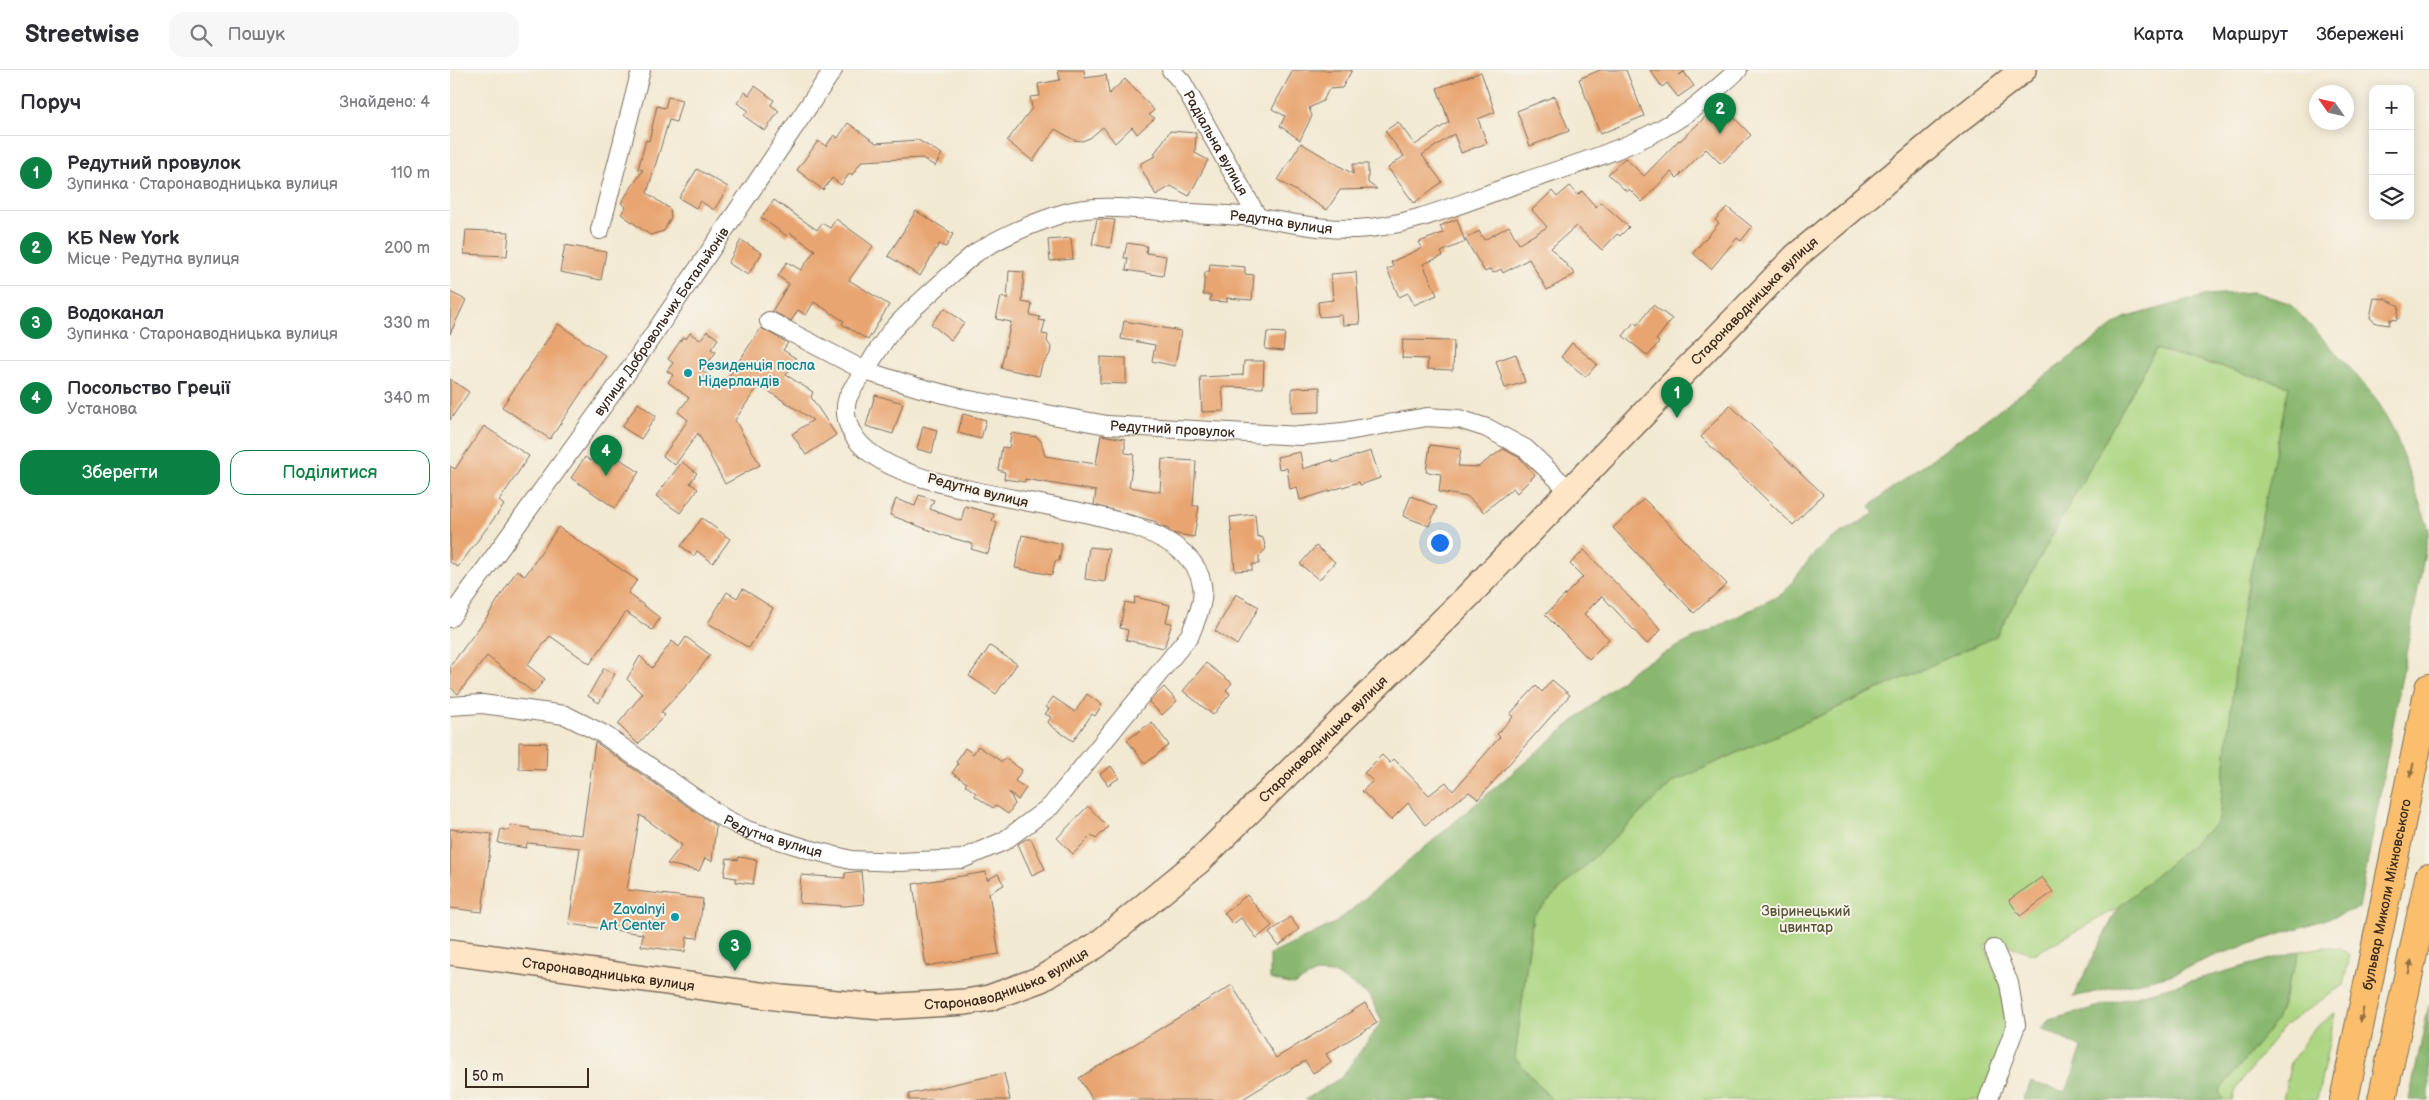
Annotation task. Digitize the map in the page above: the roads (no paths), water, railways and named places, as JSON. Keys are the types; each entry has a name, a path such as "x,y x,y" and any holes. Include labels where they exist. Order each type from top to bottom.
{"highway":[{"name":"бульвар Миколи Міхновського","path":"2344,1100 2429,688"},
{"path":"2382,1100 2429,878"}],"main road":[{"name":"Старонаводницька вулиця","path":"450,952 782,998 881,1007 944,1005 974,1001 1011,991 1041,979 1097,945 1199,861 1467,597 1796,256 2023,70"}],"street":[{"path":"600,230 641,70"},
{"name":"вулиця Добровольчих Батальйонів","path":"450,618 636,360 833,70"},
{"name":"Радіальна вулиця","path":"1171,70 1182,82 1258,218"},
{"name":"Редутна вулиця","path":"450,706 482,704 565,715 603,734 722,817 747,830 851,860 899,862 962,859 1004,841 1051,806 1190,634 1201,607 1202,584 1195,567 1181,551 1154,533 1104,518 956,486 907,471 887,463 868,452 847,424 845,408 849,394 889,334 927,295 976,253 1028,227 1062,213 1096,209 1258,218 1319,229 1357,229 1387,226 1447,208 1594,158 1660,130 1690,110 1738,70"},
{"name":"Редутний провулок","path":"769,321 865,371 964,400 1107,426 1301,436 1342,432 1427,417 1459,419 1487,428 1526,449 1570,491"},
{"path":"1988,1100 2016,1025 2009,983 1994,949"}],"place":[{"name":"КБ New York","path":"1720,134"},
{"name":"Резиденція посла Нідерландів","path":"688,373"},
{"name":"Редутний провулок","path":"1677,418"},
{"name":"Посольство Греції","path":"606,476"},
{"name":"Zavalnyi Art Center","path":"675,917"},
{"name":"Водоканал","path":"735,971"}],"park label":[{"name":"Звіринецький цвинтар","path":"1806,920"}]}
